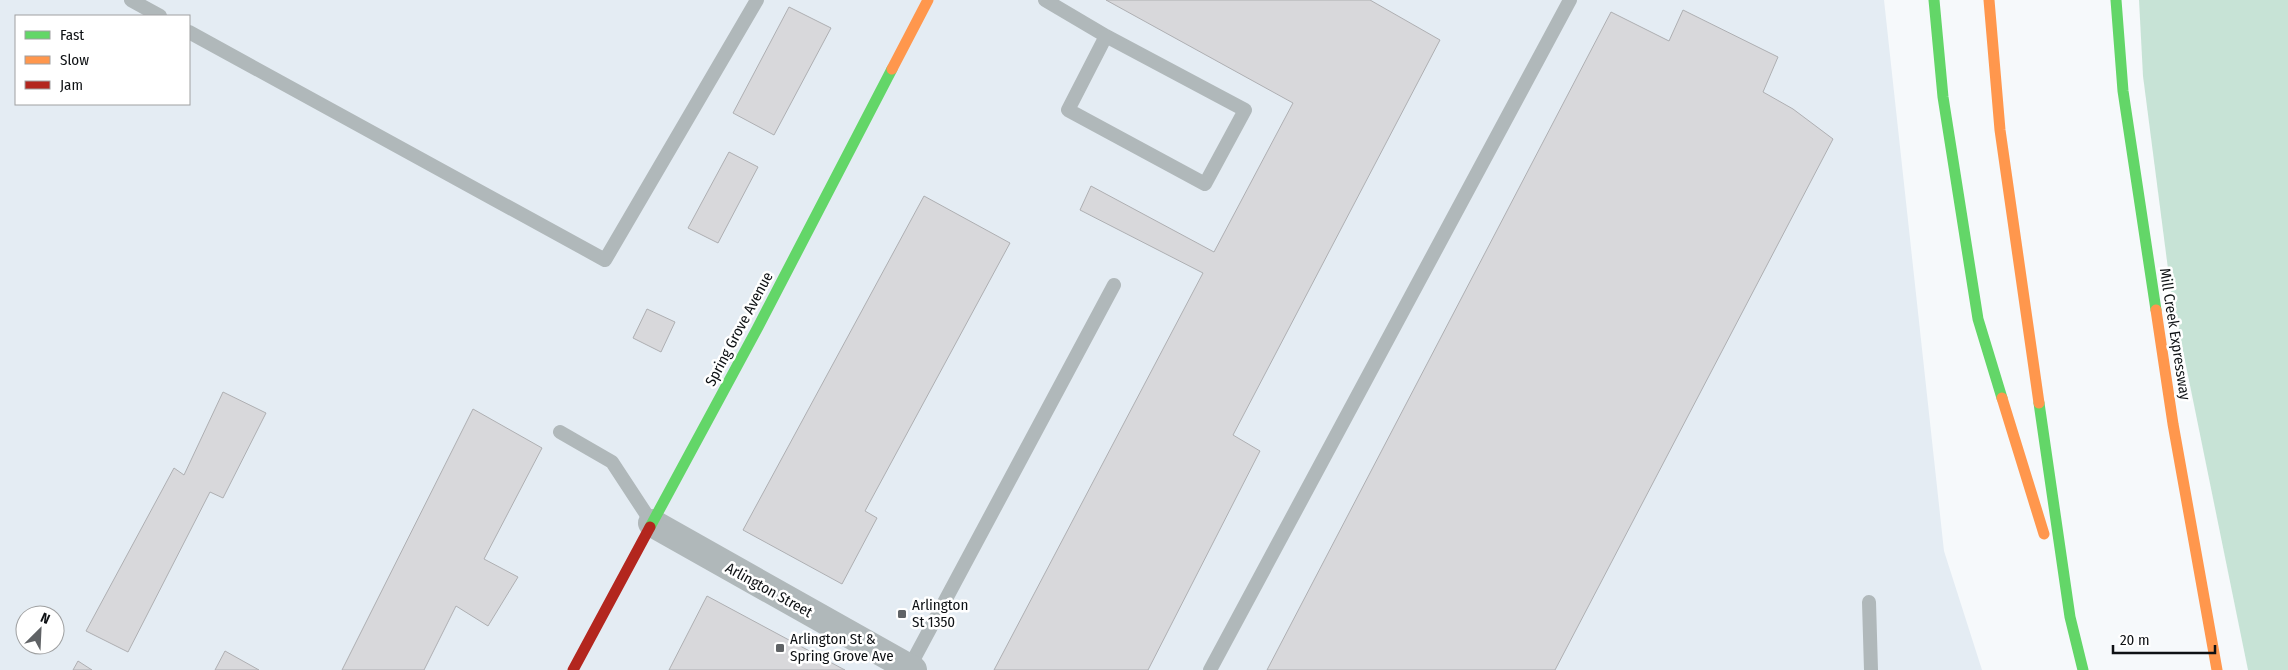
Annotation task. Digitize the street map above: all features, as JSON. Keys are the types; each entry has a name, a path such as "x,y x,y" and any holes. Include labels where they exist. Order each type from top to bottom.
{"main road":[{"name":"Spring Grove Avenue","path":"573,670 757,329 928,0"},
{"path":"1934,0 1944,97 1978,319 2070,617 2083,670"},
{"path":"1989,0 2000,130 2070,617"},
{"name":"Mill Creek Expressway","path":"2116,0 2123,91 2170,404 2217,670"}],"street":[{"name":"Arlington Street","path":"652,523 911,669"}],"lane":[{"path":"130,0 158,15"},
{"path":"190,33 605,260 756,0"},
{"path":"1045,0 1106,36 1244,110 1205,184 1068,110 1106,36"},
{"path":"1210,670 1570,0"},
{"path":"911,669 1114,285"},
{"path":"560,432 612,462 652,523"},
{"path":"1869,602 1871,670"}],"shaded area":[{"path":"0,0 1884,0 1944,551 1982,670 0,670"}],"green space":[{"path":"2139,0 2288,0 2288,670 2248,670 2171,292 2143,76"}],"building":[{"path":"1106,0 1370,0 1440,40 1233,435 1260,451 1148,670 994,670 1203,273 1080,210 1091,186 1214,252 1293,103"},
{"path":"789,7 831,28 774,135 733,113"},
{"path":"1683,10 1778,57 1763,92 1793,109 1833,139 1555,670 1267,670 1611,12 1669,41"},
{"path":"729,152 758,167 718,243 688,228"},
{"path":"924,196 1010,243 865,511 877,518 842,584 743,530"},
{"path":"647,309 675,322 661,352 633,338"},
{"path":"223,392 266,413 223,498 210,492 128,652 86,631 174,468 184,475"},
{"path":"473,409 542,448 484,559 518,577 488,626 456,606 424,670 342,670"},
{"path":"707,596 843,669 845,670 669,670"},
{"path":"225,651 259,670 215,670"},
{"path":"78,661 92,670 73,670"}],"traffic: fast":[{"path":"1934,0 1943,97 1978,319 2002,398"},
{"path":"2116,0 2123,91 2156,310"},
{"path":"650,527 757,329 892,69"},
{"path":"2039,403 2070,617 2083,670"}],"traffic: slow":[{"path":"892,69 928,0"},
{"path":"1989,0 2000,130 2039,403"},
{"path":"2156,310 2173,424 2217,670"},
{"path":"2002,398 2044,534"}],"traffic: jam":[{"path":"573,670 650,527"}],"place":[{"name":"Arlington St 1350","path":"902,614"},
{"name":"Arlington St & Spring Grove Ave","path":"780,648"}]}
